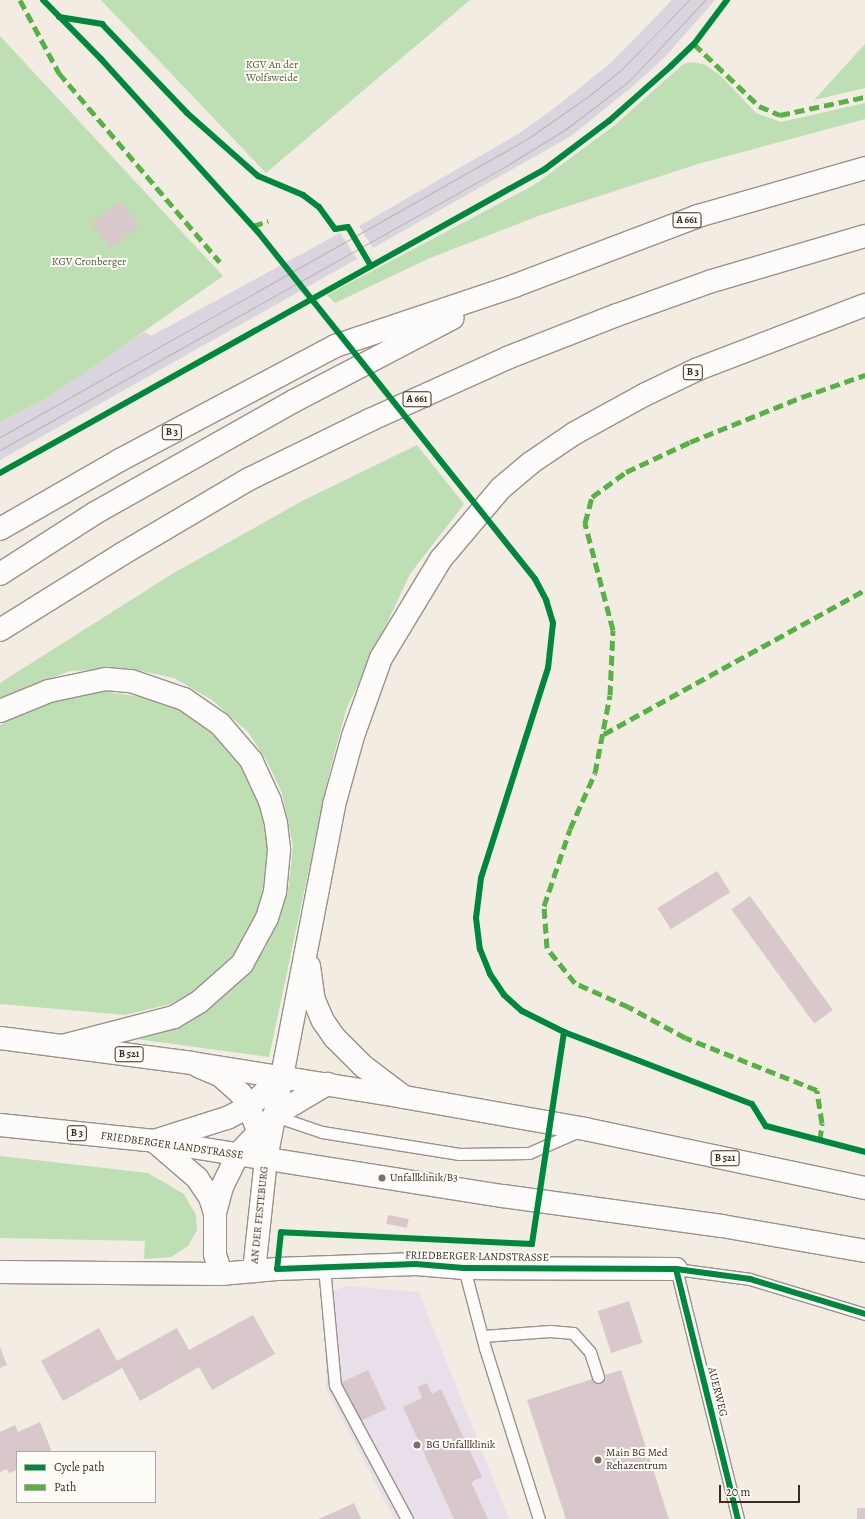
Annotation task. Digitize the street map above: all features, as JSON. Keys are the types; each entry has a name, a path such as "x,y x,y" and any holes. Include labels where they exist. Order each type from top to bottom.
{"main road":[{"name":"A 661","path":"0,574 115,501 294,401 514,286 698,216 865,168"},
{"name":"A 661","path":"0,630 122,554 249,479 377,417 508,358 617,315 712,281 865,236"},
{"name":"B 3","path":"0,528 120,460 335,346 514,286"},
{"name":"B 3","path":"307,949 334,805 353,736 380,658 440,559 501,488 532,462 575,433 657,388 746,350 865,305"},
{"path":"0,711 49,691 106,679 131,681 164,691 202,710 220,724 238,743 261,778 276,824 279,850 275,892 267,918 242,964 199,1002 174,1017 66,1045"},
{"path":"266,1159 307,949"},
{"path":"307,949 314,1000 324,1021 345,1049 404,1097"},
{"name":"B 521","path":"0,1038 66,1045 192,1063 404,1097 585,1129 865,1188"},
{"path":"192,1063 221,1076 233,1086 249,1106 259,1130 266,1159"},
{"name":"B 3","path":"154,1142 227,1118 249,1106 281,1077"},
{"path":"221,1274 215,1254 215,1213 222,1187 238,1154 259,1130 275,1115 327,1084"},
{"name":"FRIEDBERGER LANDSTRASSE","path":"0,1125 154,1142 238,1154 496,1195 722,1226 865,1251"},
{"path":"154,1142 197,1178 204,1187 215,1213"},
{"name":"AN DER FESTEBURG","path":"254,1271 266,1159"},
{"name":"FRIEDBERGER LANDSTRASSE","path":"0,1272 221,1274 324,1267 416,1264 464,1268 676,1269"}],"lane":[{"path":"249,1106 322,1132 458,1154 529,1153 585,1129"},
{"path":"324,1267 335,1386 407,1519"},
{"path":"464,1268 483,1336 539,1519"},
{"path":"676,1269 750,1279 865,1314"},
{"name":"AUERWEG","path":"676,1269 738,1519"},
{"path":"483,1336 550,1331 573,1333 590,1352 598,1377"}],"shaded area":[{"path":"672,0 715,0 665,57 633,86 571,136 373,248 359,226 518,134 552,110 612,62"},
{"path":"340,233 357,259 0,460 0,422 41,401 144,332 151,336"},
{"name":"BG Unfallklinik","path":"347,1286 419,1292 509,1519 394,1519 326,1388 326,1293"}],"green space":[{"name":"KGV An der Wolfsweide","path":"101,0 470,0 266,173"},
{"name":"KGV Cronberger","path":"0,36 223,276 80,376 41,401 0,422"},
{"path":"865,44 865,88 814,100"},
{"path":"690,62 704,64 721,76 756,113 781,122 865,103 865,119 698,164 541,215 430,258 335,303 327,295 534,185 615,125 682,65"},
{"path":"417,445 464,504 410,574 346,710 330,770 269,1057 129,1038 190,1018 236,985 265,949 288,892 293,846 282,793 268,763 248,732 212,700 174,678 127,668 70,671 0,698 0,683 172,574 304,500"},
{"path":"100,691 150,698 197,718 240,762 254,787 265,821 270,869 262,908 237,953 203,988 170,1004 125,1015 0,1004 0,725 38,704"},
{"path":"0,1156 148,1173 184,1194 196,1215 197,1230 188,1246 171,1257 144,1259 145,1241 0,1238"}],"building":[{"path":"119,201 139,226 111,249 91,224"},
{"path":"717,871 730,892 671,929 658,908"},
{"path":"750,896 833,1010 814,1024 731,910"},
{"path":"388,1215 409,1219 407,1228 386,1224"},
{"path":"629,1301 643,1343 611,1353 598,1311"},
{"path":"253,1315 275,1354 212,1390 199,1367 140,1401 122,1368 63,1401 41,1361 99,1328 117,1361 177,1328 189,1350"},
{"path":"0,1347 7,1365 0,1368"},
{"path":"368,1370 386,1409 359,1422 341,1383"},
{"name":"Main BG Med Rehazentrum","path":"621,1370 669,1519 566,1519 527,1400"},
{"path":"427,1383 432,1394 441,1389 482,1477 471,1482 488,1519 454,1519 403,1407 422,1398 418,1387"},
{"path":"40,1422 52,1451 16,1451 16,1470 9,1473 7,1469 0,1472 0,1432 15,1425 18,1432"},
{"path":"354,1503 361,1519 318,1519 330,1514"},
{"path":"857,1508 865,1508 865,1519 857,1519"}],"tram line":[{"path":"0,437 527,139 590,95 620,71 689,0"},
{"path":"0,450 506,166 566,129 630,80 705,0"}],"marked path":[{"path":"20,0 59,73 220,262"},
{"path":"694,44 759,106 780,115 865,97"},
{"path":"253,226 268,221"},
{"path":"820,1140 822,1123 817,1090 686,1038 629,1007 575,983 547,948 544,906 570,829 595,773 610,695 613,630 585,523 592,497 626,472 690,442 802,397 865,375"},
{"path":"604,734 865,590"}],"cycle path":[{"path":"43,0 101,59 258,232 535,579 546,600 553,623 548,668 481,878 476,918 480,949 490,974 504,995 522,1011 564,1032 532,1244 281,1232 277,1269 416,1264 464,1268 676,1269 750,1279 865,1314"},
{"path":"0,473 545,169 609,121 671,66 694,44 727,0"},
{"path":"59,17 102,24 187,113 258,176 303,195 319,207 335,229 348,227 371,266"},
{"path":"564,1032 752,1104 766,1126 865,1152"},
{"path":"676,1269 738,1519"}],"place":[{"name":"Unfallklinik/B3","path":"382,1178"},
{"name":"BG Unfallklinik","path":"417,1445"},
{"name":"Main BG Med Rehazentrum","path":"598,1460"}]}
